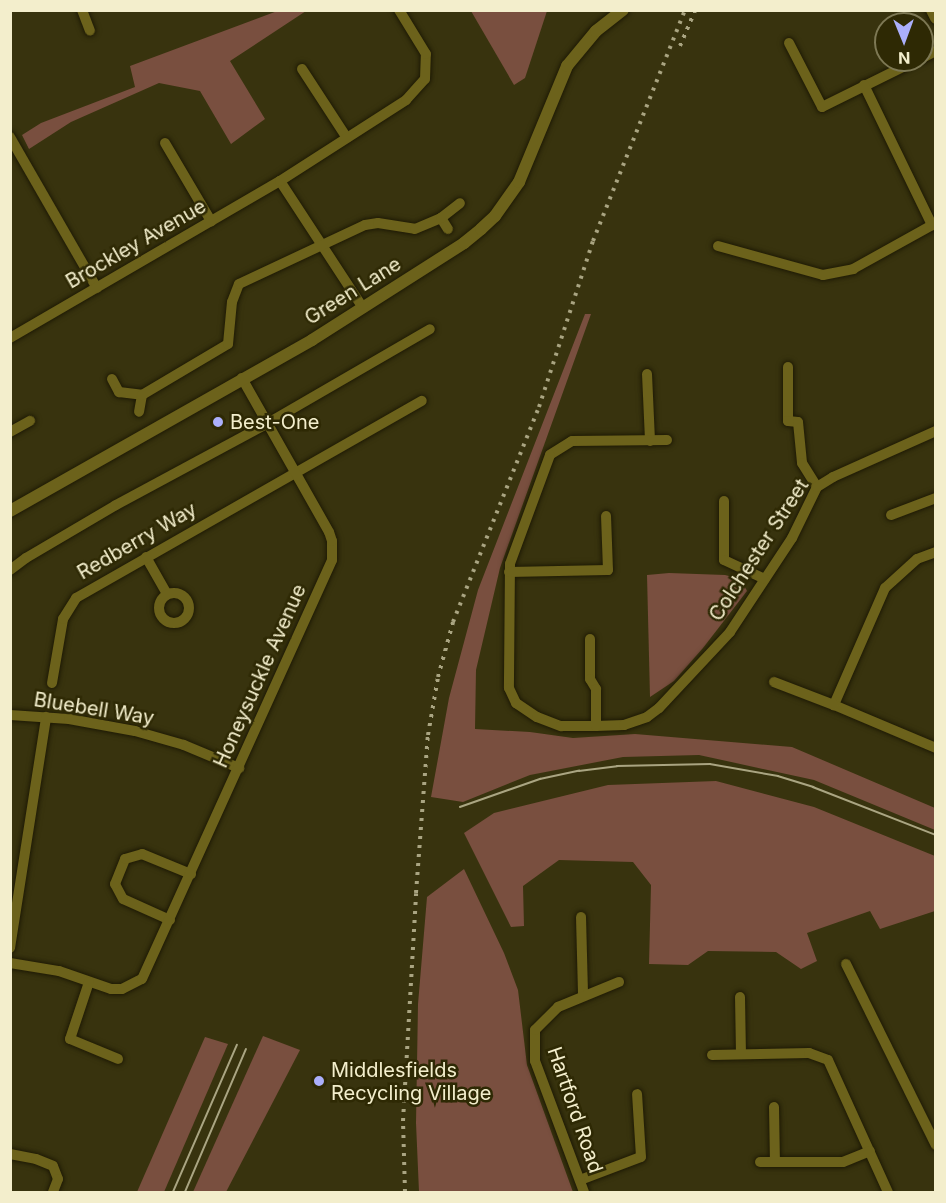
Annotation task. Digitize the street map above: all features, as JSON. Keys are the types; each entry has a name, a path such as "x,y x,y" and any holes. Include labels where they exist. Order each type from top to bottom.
{"street":[{"path":"82,10 90,31"},
{"name":"Brockley Avenue","path":"10,338 280,181 406,100 425,79 426,54 399,10"},
{"name":"Green Lane","path":"10,511 363,308 464,243 495,216 519,182 567,66 596,31 623,10"},
{"path":"932,10 936,18"},
{"path":"789,43 822,107 892,72"},
{"path":"302,69 347,138"},
{"path":"718,246 823,275 853,269 934,224 864,85"},
{"path":"10,137 97,288"},
{"path":"165,143 211,221"},
{"path":"280,181 363,308"},
{"path":"112,379 119,392 142,395 228,344 232,302 239,284 323,247 365,225 378,223 415,229 441,218 460,203"},
{"path":"441,218 448,230"},
{"path":"10,570 26,558 116,505 268,423 430,329"},
{"path":"788,367 788,421 798,422 802,463 818,487"},
{"path":"647,374 650,441"},
{"name":"Honeysuckle Avenue","path":"89,982 111,989 129,986 142,980 147,972 332,560 333,541 329,532 242,378"},
{"path":"139,412 142,395"},
{"name":"Redberry Way","path":"52,683 63,619 75,598 422,401"},
{"path":"10,432 30,421"},
{"name":"Colchester Street","path":"667,440 572,441 550,455 509,572 509,688 516,703 537,717 561,726 596,726 624,725 647,717 659,708 730,632 792,538 818,487 832,477 936,431"},
{"path":"891,515 936,498"},
{"path":"724,501 724,560 765,579"},
{"path":"509,572 608,570 606,516"},
{"path":"834,705 885,588 917,559 936,552"},
{"path":"146,557 167,594"},
{"path":"590,639 590,679 596,689 596,726"},
{"path":"774,682 850,710 936,748"},
{"name":"Bluebell Way","path":"10,714 46,717 135,731 184,745 239,768"},
{"path":"10,948 46,717"},
{"path":"170,920 123,899 116,884 125,859 142,854 191,874"},
{"path":"581,917 583,996"},
{"path":"10,963 59,971 89,982 70,1039 118,1059"},
{"path":"846,964 936,1145"},
{"name":"Hartford Road","path":"584,1192 535,1061 536,1030 547,1015 583,996 619,982"},
{"path":"740,997 741,1054"},
{"path":"712,1055 809,1053 819,1054 828,1060 888,1192"},
{"path":"580,1180 641,1157 637,1094"},
{"path":"774,1107 775,1162"},
{"path":"760,1162 843,1162 870,1151"},
{"path":"10,1155 36,1159 53,1166 58,1179 53,1192"}],"shaded area":[{"path":"280,10 306,11 230,61 265,119 231,144 200,91 159,83 71,122 29,149 22,135 41,123 135,87 130,66"},
{"path":"471,11 547,11 525,78 514,85"},
{"path":"585,314 591,314 500,568 476,670 475,729 530,732 573,738 635,734 792,747 935,808 935,830 814,780 699,755 623,757 530,775 463,802 431,797 449,698 478,590"},
{"path":"669,573 725,575 741,579 747,591 674,681 650,697 647,575"},
{"path":"716,781 814,807 935,856 935,911 880,929 870,911 807,933 817,961 801,969 776,952 708,951 688,965 649,964 651,885 633,862 559,860 523,886 524,926 511,927 464,833 494,813 608,785"},
{"path":"464,869 504,953 518,990 527,1065 573,1192 419,1192 416,1123 418,1004 427,897"},
{"path":"263,1036 300,1050 226,1192 193,1192"},
{"path":"205,1037 228,1044 164,1192 137,1192"}],"tram line":[{"path":"460,807 540,779 579,771 617,766 710,764 778,776 813,787 936,835"},
{"path":"173,1192 237,1045"},
{"path":"185,1192 246,1049"}],"railway":[{"path":"405,1192 403,1121 416,893 428,735 438,677 453,622 539,407 593,241 685,10"},
{"path":"680,46 695,10"}],"place":[{"name":"Best-One","path":"218,422"},
{"name":"Middlesfields Recycling Village","path":"319,1081"}]}
